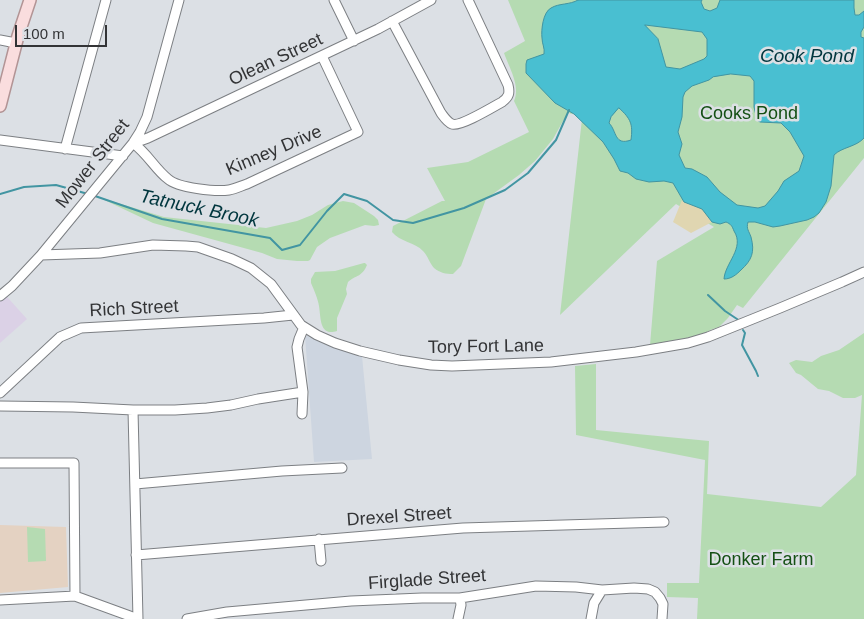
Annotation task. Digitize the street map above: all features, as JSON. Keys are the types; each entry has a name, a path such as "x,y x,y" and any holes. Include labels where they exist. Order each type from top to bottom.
{"main road":[{"path":"0,106 16,43 30,0"}],"street":[{"path":"65,148 106,0"},
{"name":"Mower Street","path":"0,296 41,255 123,156 140,132 147,117 181,0"},
{"path":"334,0 354,41"},
{"name":"Olean Street","path":"133,143 148,138 354,41 431,0"},
{"path":"392,21 441,113 448,122 462,124 502,102 508,98 510,92 468,0"},
{"path":"0,40 16,43"},
{"name":"Kinney Drive","path":"133,143 142,150 164,176 174,183 221,190 247,184 358,132 322,56"},
{"path":"0,140 123,156"},
{"name":"Tory Fort Lane","path":"41,255 100,253 153,245 198,248 227,257 251,268 271,284 304,328 335,343 399,360 431,365 473,366 551,362 636,352 698,340 805,298 864,272"},
{"name":"Rich Street","path":"0,392 60,337 81,328 293,315"},
{"path":"302,414 303,392 297,348 304,328"},
{"path":"0,406 175,410 206,408 303,392"},
{"path":"0,600 75,596 138,619 133,410"},
{"path":"0,463 74,464 75,596"},
{"path":"135,484 342,468"},
{"name":"Drexel Street","path":"136,555 463,528 664,522"},
{"path":"319,540 321,561"},
{"name":"Firglade Street","path":"187,619 227,612 351,602 460,598 536,586 602,590 648,589 655,592 662,604 662,619"},
{"path":"591,619 594,603 602,590"},
{"path":"458,619 461,605 460,598"}],"shaded area":[{"path":"0,289 27,319 0,343"},
{"path":"305,335 338,349 362,356 372,459 314,462"},
{"path":"0,525 66,527 68,587 0,593"}],"green space":[{"name":"Cooks Pond","path":"508,0 864,0 864,158 743,308 737,305 719,327 697,336 650,345 657,261 714,227 676,204 560,315 582,119 574,113 568,112 553,139 535,161 486,199 461,266 453,274 441,272 434,268 420,248 395,235 392,232 393,226 445,201 427,168 468,162 529,132 514,101 516,95 515,83 504,53 525,41"},
{"path":"98,197 164,217 266,228 297,221 312,215 328,205 343,201 354,203 374,216 378,220 379,225 365,225 330,238 317,247 310,260 297,261 277,259 262,253 153,223"},
{"path":"365,263 367,265 363,272 348,282 347,294 337,318 337,331 327,331 322,325 311,279 315,272 335,271"},
{"name":"Donker Farm","path":"864,333 864,619 697,619 698,598 667,597 667,583 699,583 705,460 576,435 575,366 596,364 596,430 709,441 707,494 821,507 856,475 862,395 855,398 843,398 829,391 818,389 796,373 789,363 796,360 812,362 821,356 839,350"},
{"path":"27,527 45,529 46,561 28,562"}],"sand":[{"path":"682,200 703,210 712,222 691,233 673,222"}],"water":[{"name":"Cook Pond","path":"578,0 702,0 704,9 710,11 717,8 720,0 854,0 855,15 859,15 864,11 864,27 861,37 864,38 864,138 834,155 831,186 826,202 819,213 807,220 773,227 748,222 753,247 750,259 735,275 724,279 737,243 737,237 730,224 726,222 720,224 712,222 702,209 684,202 673,183 664,181 649,182 636,179 628,173 620,171 603,142 574,114 555,103 526,73 527,60 544,54 542,31 543,22 548,10 554,6","holes":["645,25 702,32 707,39 707,56 680,69 666,67 658,39","731,74 750,76 754,81 754,107 757,120 760,122 781,123 790,132 804,156 799,171 784,181 765,206 758,208 737,205 720,192 707,177 692,169 685,168 679,155 682,144 678,132 685,92 692,86 713,77","619,108 626,115 632,130 631,140 622,141 617,137 609,123 611,117"]}],"waterway":[{"name":"Tatnuck Brook","path":"95,196 162,219 270,238 282,250 300,245 327,211 344,194 367,201 393,220 413,223 464,208 505,190 528,173 556,140 569,110"},
{"name":"Tatnuck Brook","path":"0,194 24,187 56,185 88,194"},
{"path":"708,295 725,311 740,321"},
{"path":"743,330 745,333 742,345 758,376"}]}
